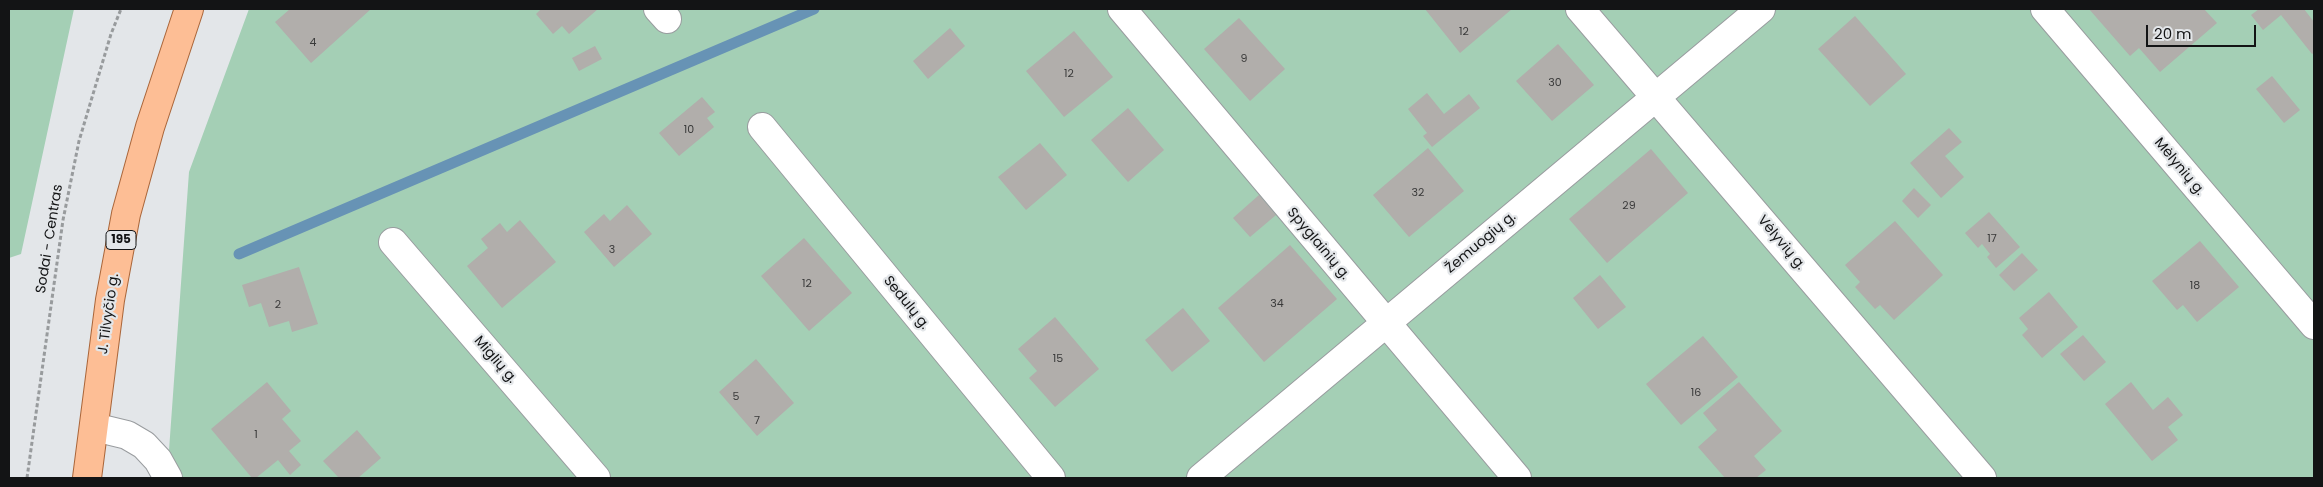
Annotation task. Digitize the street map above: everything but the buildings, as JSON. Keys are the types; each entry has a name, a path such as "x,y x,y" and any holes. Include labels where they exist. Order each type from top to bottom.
{"main road":[{"name":"J. Tilvyčio g.","path":"87,478 110,300 126,214 150,127 189,9"}],"street":[{"name":"Spyglainių g.","path":"1122,9 1384,323 1517,478"},
{"name":"Vėlyvių g.","path":"1580,9 1982,478"},
{"name":"Žemuogių g.","path":"1201,478 1761,9"},
{"name":"Mėlynių g.","path":"2045,9 2314,325"},
{"name":"Sedulų g.","path":"762,127 1051,478"},
{"name":"Miglių g.","path":"393,242 596,478"},
{"path":"94,427 127,435 144,445 158,460 168,478"}],"path":[{"name":"Sodai - Centras","path":"27,478 63,220 79,141 111,34 121,9"}],"green space":[{"path":"9,9 74,9 21,254 9,258"},
{"path":"249,9 2314,9 2314,478 167,478 189,172"}],"waterway":[{"path":"239,254 814,9"}]}
